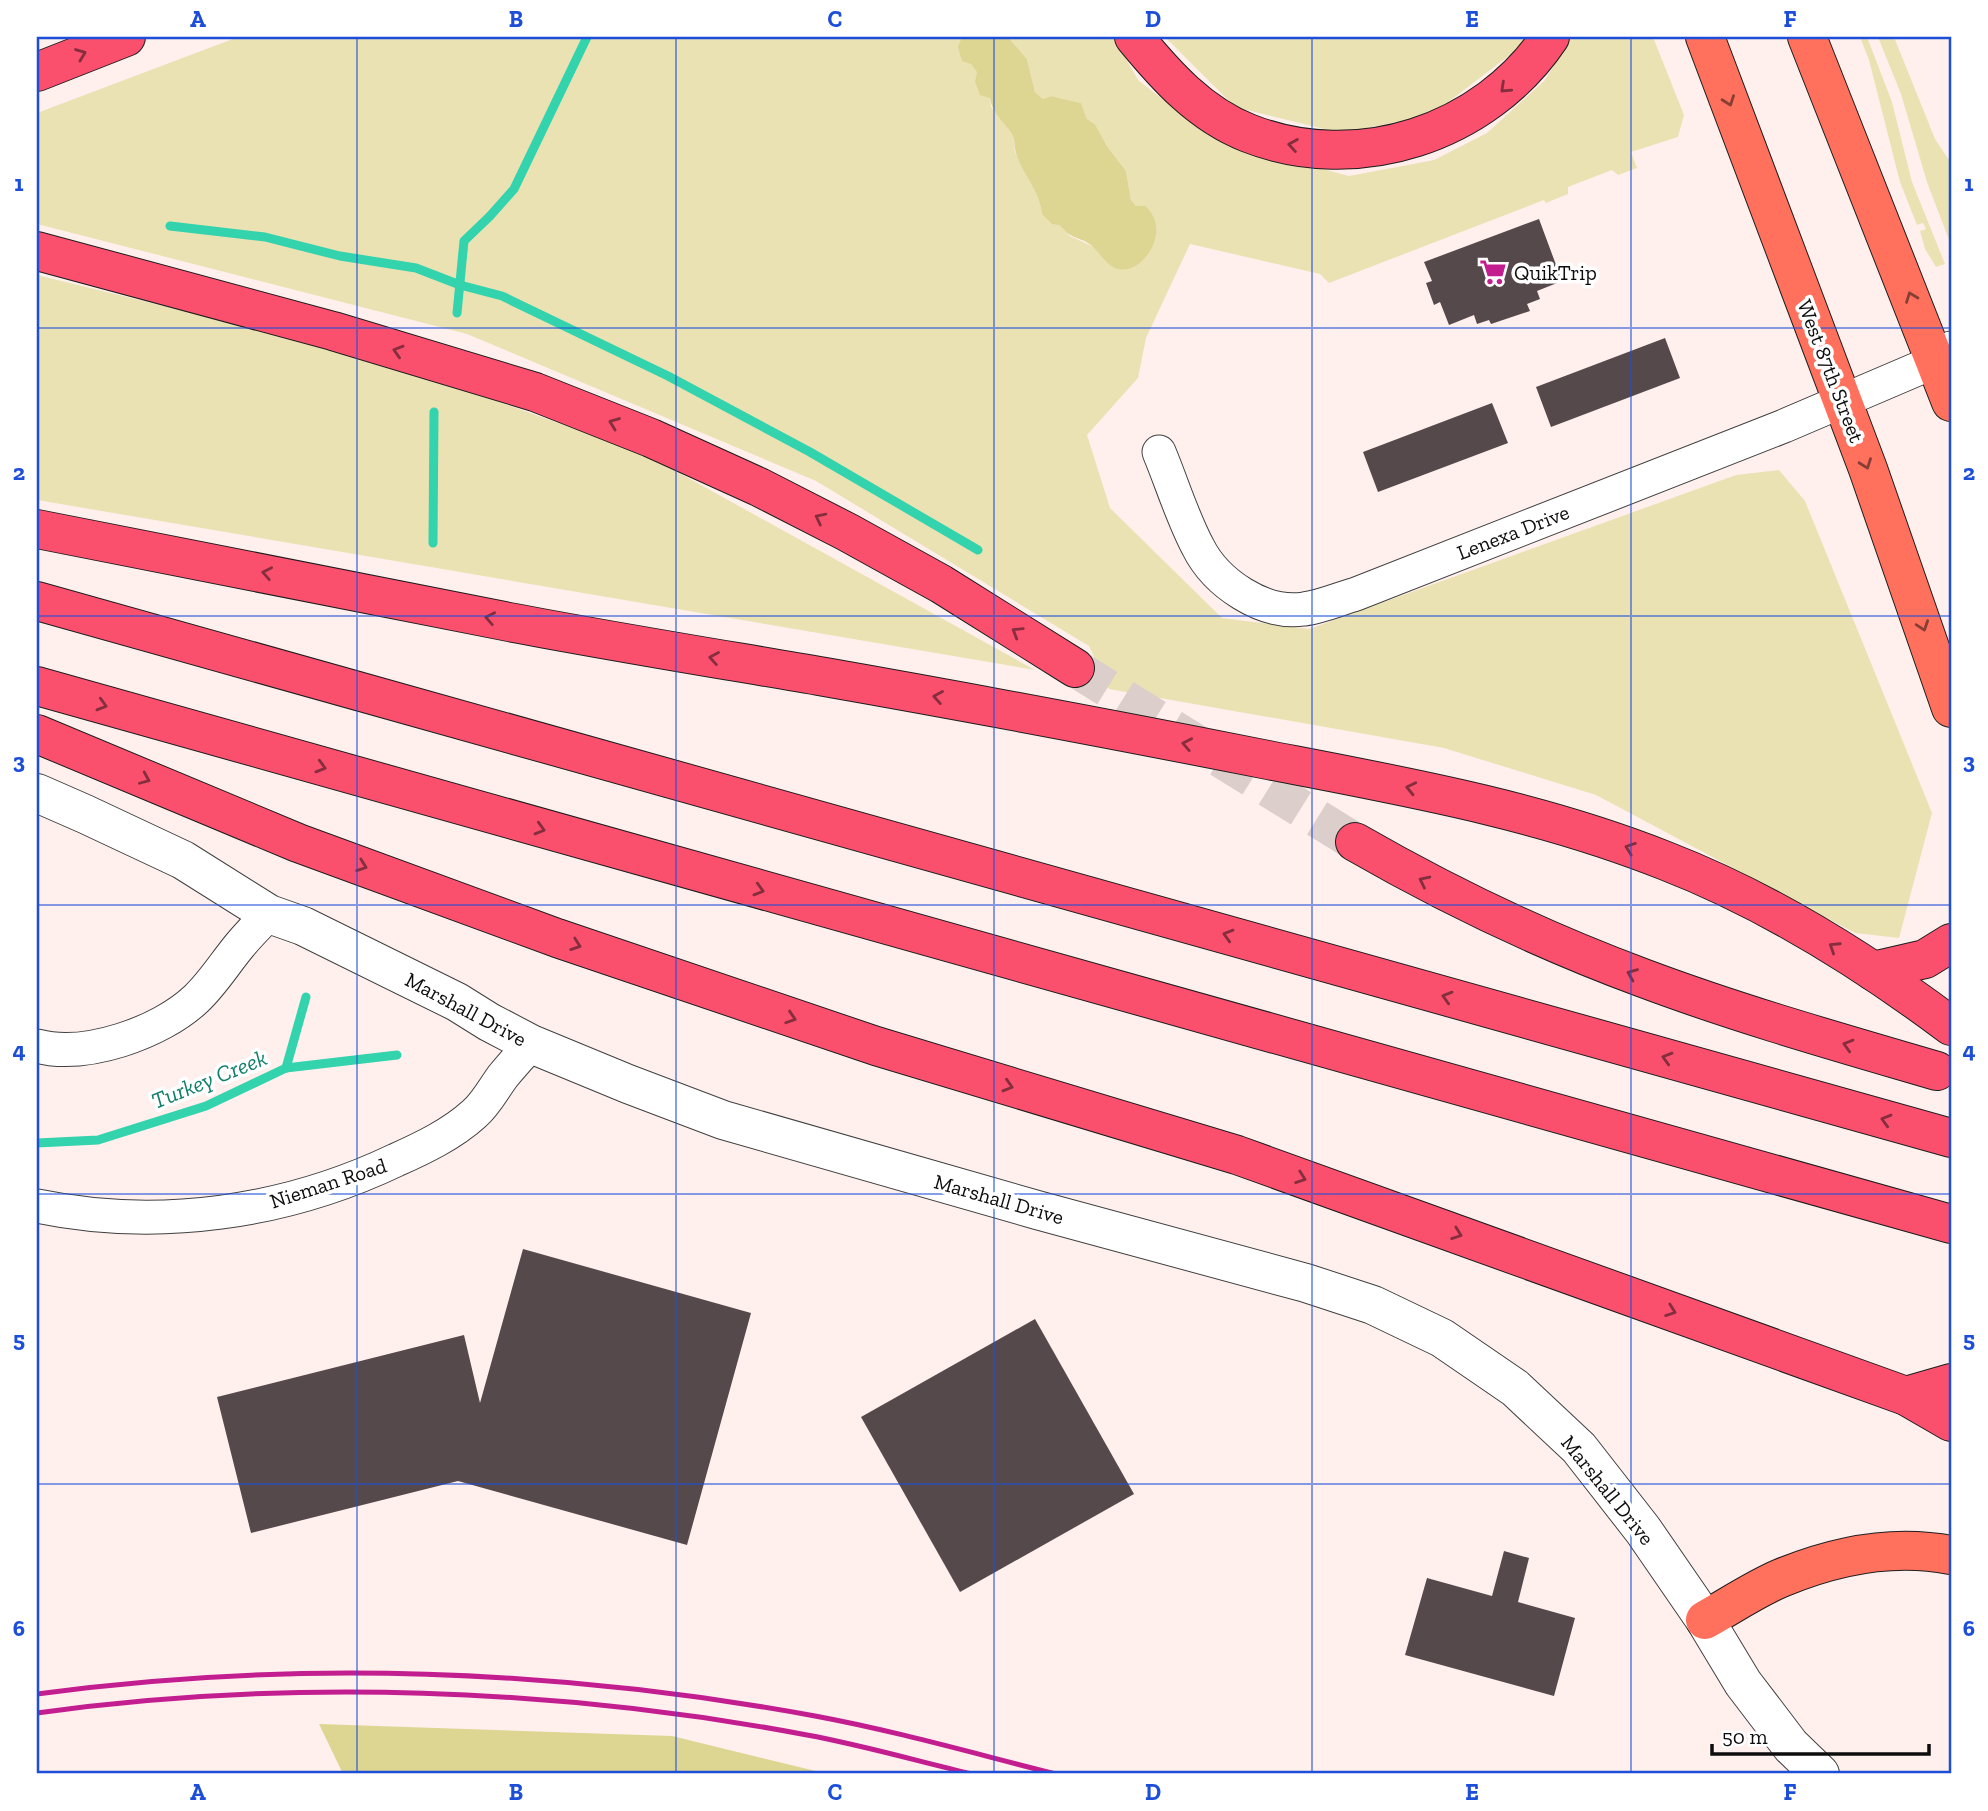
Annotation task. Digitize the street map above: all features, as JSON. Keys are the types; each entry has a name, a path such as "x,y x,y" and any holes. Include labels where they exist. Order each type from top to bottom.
{"highway":[{"path":"37,72 126,37"},
{"path":"1134,37 1183,92 1213,114 1246,132 1282,143 1322,150 1360,150 1397,144 1429,133 1462,117 1502,91 1526,69 1550,37"},
{"path":"37,251 333,331 509,384 651,438 759,487 847,532 941,584 1075,668"},
{"path":"37,530 510,622 1005,709 1384,782 1513,811 1604,838 1668,861 1737,892 1809,931 1951,1026"},
{"path":"37,601 1951,1138"},
{"path":"37,686 1951,1224"},
{"path":"37,734 298,843 557,938 876,1046 1237,1155 1906,1396 1951,1422"},
{"path":"1355,842 1418,878 1561,945 1642,978 1715,1004 1937,1071"},
{"path":"1872,971 1925,958 1951,943"},
{"path":"1906,1396 1951,1383"}],"main road":[{"name":"West 87th Street","path":"1706,37 1868,469 1951,708"},
{"path":"1807,37 1946,358 1951,402"},
{"path":"1705,1620 1779,1579 1819,1563 1859,1555 1902,1551 1951,1555"}],"street":[{"name":"Lenexa Drive","path":"1159,452 1199,549 1225,581 1250,599 1274,608 1304,610 1356,594 1784,426 1946,358"},
{"name":"Marshall Drive","path":"37,793 183,860 269,914 303,926 457,1002 531,1044 628,1084 723,1120 1037,1210 1306,1283 1373,1305 1442,1338 1515,1388 1579,1448 1643,1530 1705,1620 1743,1683 1791,1746 1821,1774"},
{"path":"37,1046 78,1048 118,1041 157,1026 195,1000 220,973 239,945 269,914"},
{"name":"Nieman Road","path":"37,1206 64,1212 124,1218 199,1216 287,1201 368,1174 428,1145 475,1113 531,1044"}],"shaded area":[{"path":"238,37 962,37 971,64 978,72 990,98 991,107 1013,134 1015,152 1041,201 1042,214 1060,224 1070,236 1094,247 1146,257 1151,248 1136,206 1131,200 1126,171 1095,124 1087,119 1081,103 1051,96 1043,99 1035,92 1027,59 1008,37 1114,37 1138,80 1200,128 1275,156 1349,176 1434,160 1487,133 1545,80 1571,37 1653,37 1684,115 1678,137 1631,152 1637,168 1618,175 1612,170 1568,187 1568,194 1546,203 1544,200 1329,283 1320,274 1190,244 1146,338 1138,378 1087,435 1110,508 1222,618 1309,629 1736,475 1779,470 1805,501 1932,813 1899,938 1855,933 1596,795 1444,748 1109,689 1089,646 816,481 467,334 37,224 37,113"},
{"path":"962,37 1008,37 1027,59 1035,92 1043,99 1051,96 1081,103 1087,119 1095,124 1126,171 1131,200 1136,206 1145,206 1153,216 1155,239 1144,260 1125,269 1115,268 1087,242 1071,236 1060,225 1052,224 1042,214 1041,205 1016,153 1012,133 995,112 990,98 980,95 975,82 977,72 971,64 962,61 958,47"},
{"path":"1165,37 1524,37 1519,48 1430,116 1340,133 1235,107"},
{"path":"1860,37 1867,37 1892,102 1912,182 1945,264 1936,267 1925,249 1920,231 1926,229 1923,223 1917,225 1900,182 1869,60"},
{"path":"1878,37 1894,37 1935,139 1951,163 1951,245 1927,182 1901,94"},
{"path":"37,275 376,358 645,454 1035,670 37,500"},
{"path":"319,1724 672,1736 828,1774 343,1774"}],"building":[{"name":"QuikTrip","path":"1539,219 1562,281 1537,291 1540,299 1527,304 1530,311 1491,324 1489,320 1477,324 1474,315 1449,325 1440,302 1434,305 1426,283 1432,281 1424,262"},
{"path":"1665,338 1680,378 1551,427 1536,387"},
{"path":"1492,403 1508,443 1378,492 1363,452"},
{"path":"523,1249 751,1313 687,1545 458,1481 251,1533 217,1397 464,1335 480,1403"},
{"path":"1035,1319 1134,1494 960,1592 861,1417"},
{"path":"1504,1551 1529,1558 1518,1602 1575,1618 1554,1696 1405,1655 1427,1578 1492,1596"}],"waterway":[{"path":"457,313 464,241 514,189 587,37"},
{"path":"170,226 265,237 340,256 416,268 460,285 502,296 668,376 810,452 978,550"},
{"path":"433,543 434,412"},
{"path":"286,1068 306,997"},
{"name":"Turkey Creek","path":"37,1143 98,1140 206,1106 286,1068 397,1055"}],"tunnel":[{"path":"1075,668 1355,842"}],"railway":[{"path":"37,1694 133,1683 328,1673 524,1679 719,1700 815,1716 1056,1774"},
{"path":"37,1713 131,1702 228,1695 423,1693 520,1698 713,1719 828,1739 972,1774"}],"place":[{"name":"QuikTrip","path":"1493,272"}]}
